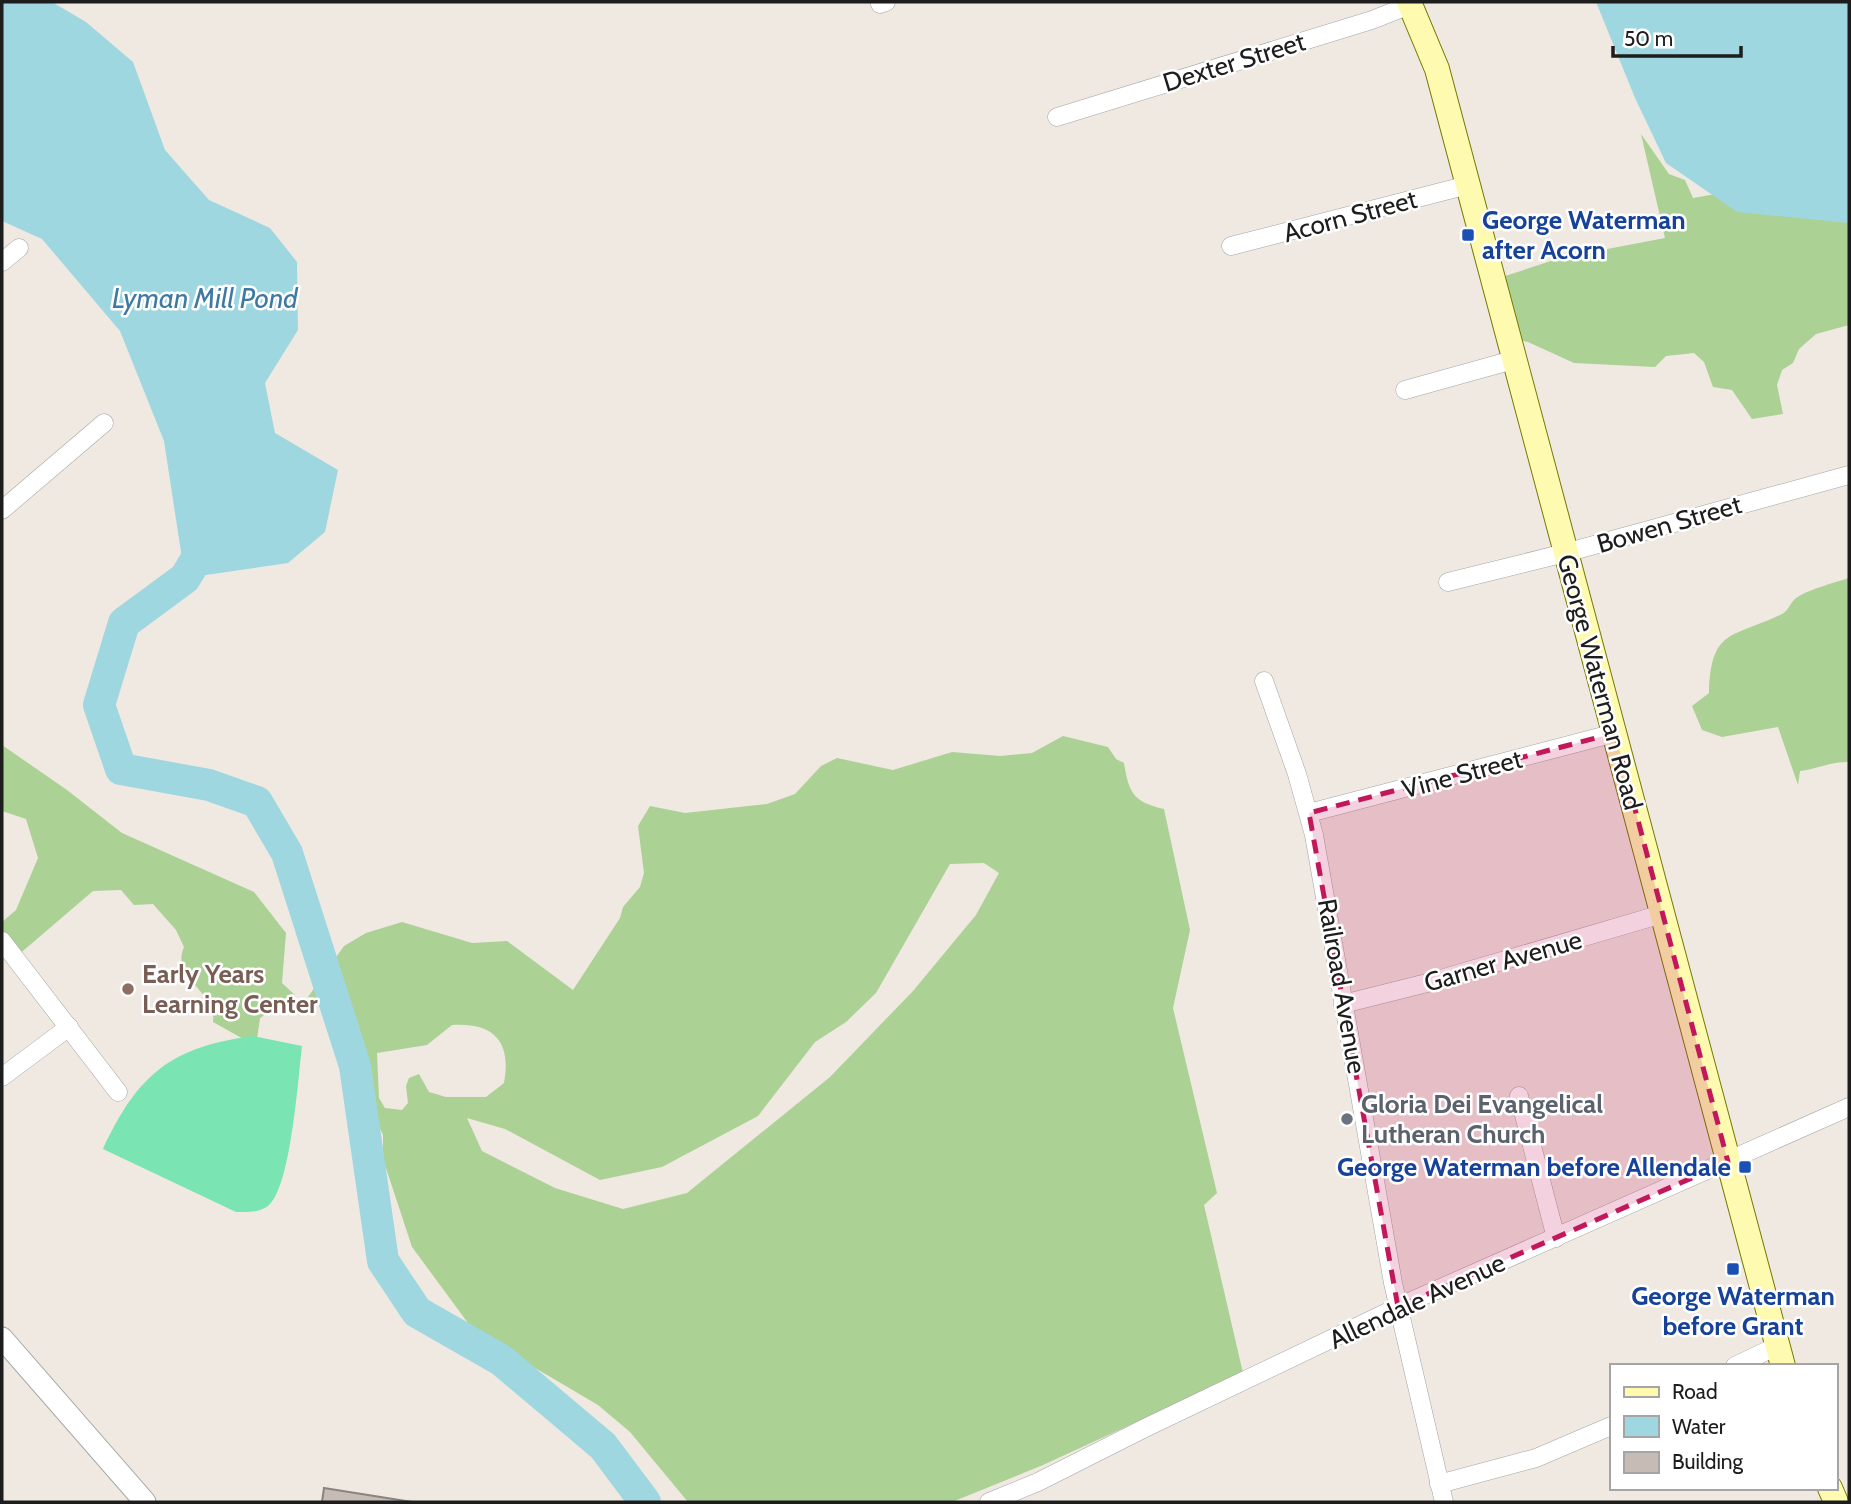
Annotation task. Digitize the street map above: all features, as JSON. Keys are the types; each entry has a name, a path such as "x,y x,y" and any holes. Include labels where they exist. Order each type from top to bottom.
{"main road":[{"name":"George Waterman Road","path":"1409,3 1437,69 1780,1356"}],"street":[{"name":"Dexter Street","path":"1057,117 1372,20 1409,3"},
{"name":"Acorn Street","path":"1231,246 1468,185"},
{"path":"2,262 19,248"},
{"path":"1405,390 1513,360"},
{"path":"2,510 104,423"},
{"name":"Bowen Street","path":"1448,582 1565,553 1849,475"},
{"name":"Railroad Avenue","path":"1264,681 1309,813 1398,1307 1442,1493"},
{"name":"Vine Street","path":"1309,813 1615,733"},
{"name":"Garner Avenue","path":"1343,1004 1427,983 1662,914"},
{"path":"2,941 118,1092"},
{"path":"2,1077 69,1027"},
{"path":"1519,1096 1556,1238"},
{"name":"Allendale Avenue","path":"989,1502 1038,1482 1398,1307 1849,1107"},
{"path":"2,1338 145,1502"},
{"path":"1744,1364 1780,1356"},
{"path":"1442,1493 1610,1426"}],"highlighted area":[{"path":"1615,733 1728,1162 1398,1307 1309,813"}],"green space":[{"path":"1641,134 1669,174 1685,180 1693,198 1727,192 1849,212 1849,325 1816,334 1799,349 1793,363 1782,370 1777,385 1783,414 1752,419 1732,390 1713,387 1704,362 1694,353 1666,356 1655,367 1574,363 1528,342 1509,338 1493,280 1560,258 1665,238"},
{"path":"1849,578 1849,762 1800,771 1798,785 1778,727 1722,737 1702,730 1692,706 1709,693 1714,657 1719,646 1727,639 1783,614 1794,600 1804,593"},
{"path":"1063,736 1108,747 1116,759 1124,763 1128,782 1139,800 1164,809 1190,930 1173,1008 1217,1193 1204,1205 1243,1373 1043,1465 952,1502 688,1502 630,1432 598,1405 498,1346 468,1323 412,1247 383,1159 383,1135 373,1113 363,1044 327,1000 308,997 344,946 366,933 402,922 472,943 507,941 573,990 620,918 623,907 640,887 644,873 638,826 650,806 685,813 767,804 795,794 821,766 837,758 893,770 952,752 1000,756 1032,753","holes":["984,863 999,873 976,915 913,991 830,1077 687,1193 623,1209 555,1188 482,1151 467,1118 505,1129 600,1180 662,1167 758,1116 815,1042 846,1022 876,993 950,864","452,1025 479,1027 496,1037 505,1056 504,1083 486,1097 446,1097 429,1092 419,1074 409,1078 406,1086 408,1103 402,1110 385,1108 379,1098 377,1053 427,1045"]},
{"path":"2,745 67,790 122,833 254,892 286,933 282,983 295,995 260,1018 256,1046 213,1022 208,1002 183,968 181,958 184,947 176,930 153,904 134,905 121,890 93,891 17,956 2,939 2,922 16,910 38,858 26,819 2,811"},
{"path":"253,1036 302,1046 288,1156 276,1195 268,1206 257,1211 236,1212 103,1149 130,1101 160,1068 200,1048"}],"water":[{"name":"Lyman Mill Pond","path":"2,2 52,2 86,22 133,62 165,150 209,200 270,228 297,262 298,330 265,383 275,433 338,470 325,532 288,563 185,578 164,441 120,331 42,239 2,221"},
{"path":"1596,2 1849,2 1849,223 1737,212 1666,163 1635,98"}],"building":[{"path":"324,1488 412,1502 322,1502"}],"waterway":[{"path":"206,543 185,578 124,623 99,705 121,769 209,785 257,802 287,853 355,1066 383,1261 417,1312 501,1360 603,1446 645,1502"}],"place":[{"name":"George Waterman after Acorn","path":"1468,235"},
{"name":"Early Years Learning Center","path":"128,989"},
{"name":"Gloria Dei Evangelical Lutheran Church","path":"1347,1119"},
{"name":"George Waterman before Allendale","path":"1745,1167"},
{"name":"George Waterman before Grant","path":"1733,1269"}]}
